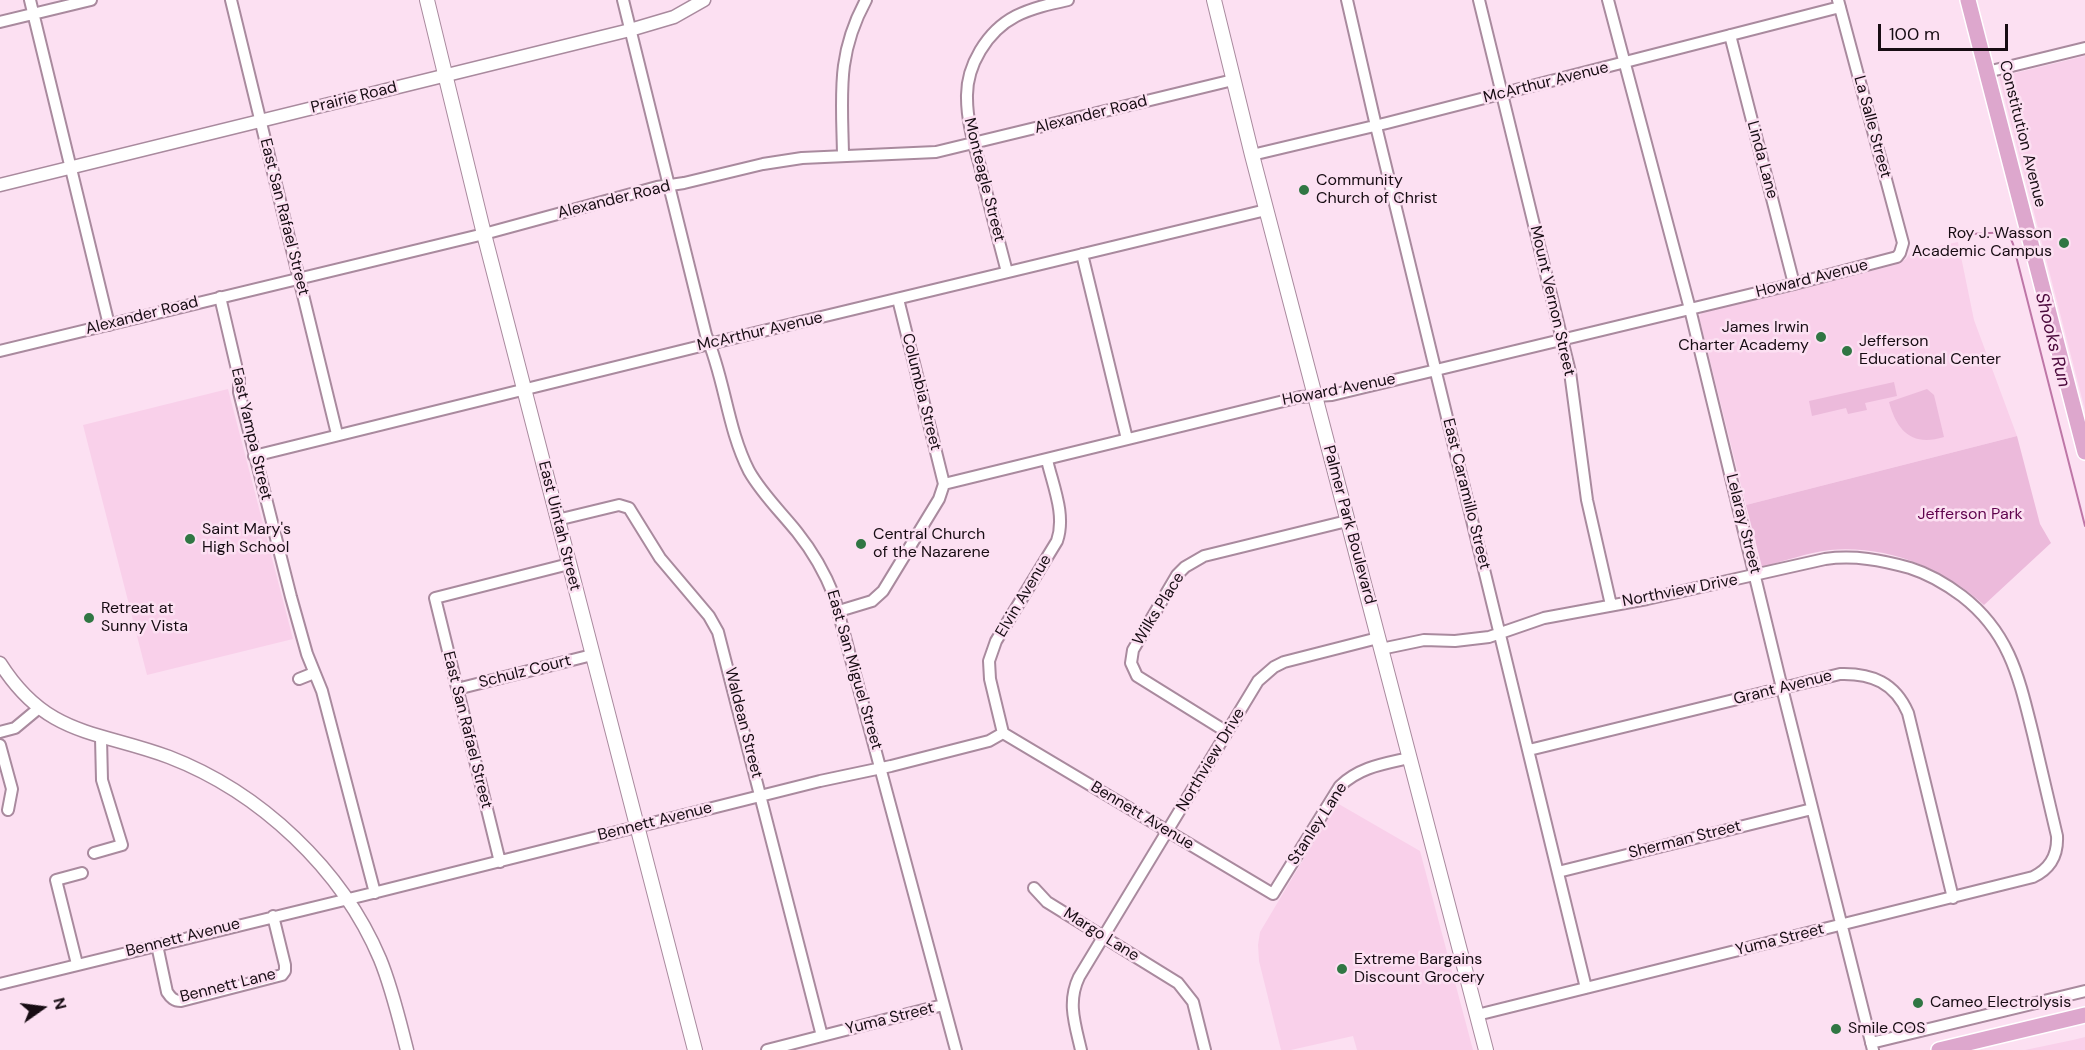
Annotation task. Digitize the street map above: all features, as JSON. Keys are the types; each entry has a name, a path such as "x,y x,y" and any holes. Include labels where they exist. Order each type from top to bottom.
{"main road":[{"name":"East Uintah Street","path":"427,0 484,234 695,1050"},
{"name":"Palmer Park Boulevard","path":"1214,0 1266,210 1486,1050"},
{"name":"Constitution Avenue","path":"1968,0 2085,452"},
{"path":"1939,1050 2085,1015"}],"street":[{"path":"30,0 109,324"},
{"path":"0,22 91,0"},
{"name":"East San Rafael Street","path":"231,0 337,434"},
{"name":"East San Miguel Street","path":"623,0 706,335 744,459 765,495 815,557 839,610 956,1050"},
{"name":"Prairie Road","path":"0,185 630,30 674,17 704,0"},
{"path":"843,155 842,72 850,34 866,0"},
{"name":"Monteagle Street","path":"1007,272 974,144 968,113 967,89 972,69 984,45 997,30 1014,17 1039,7 1068,0"},
{"name":"East Caramillo Street","path":"1347,0 1586,987"},
{"name":"Mount Vernon Street","path":"1479,0 1570,372 1587,500 1611,605"},
{"name":"Lelaray Street","path":"1608,0 1690,309 1872,1046"},
{"name":"McArthur Avenue","path":"1252,155 1624,63 1839,4"},
{"name":"La Salle Street","path":"1839,4 1903,243 1900,253"},
{"name":"Linda Lane","path":"1730,35 1794,284"},
{"path":"1987,72 2085,48"},
{"name":"Alexander Road","path":"0,351 484,234 670,185 764,164 843,155 936,152 1233,80"},
{"name":"McArthur Avenue","path":"254,456 1266,210"},
{"name":"Howard Avenue","path":"944,484 1300,398 1316,397 1435,370 1794,284 1892,259 1900,253"},
{"path":"1082,254 1127,439"},
{"name":"East Yampa Street","path":"220,297 254,456 306,654 322,691 375,893"},
{"name":"Columbia Street","path":"898,299 944,484"},
{"name":"Elvin Avenue","path":"1003,733 990,679 989,661 996,641 1057,542 1060,532 1061,518 1047,460"},
{"path":"839,610 872,601 883,591 939,499 944,484"},
{"name":"Waldean Street","path":"557,520 620,505 629,508 634,512 660,558 709,616 718,632 762,795 822,1036"},
{"name":"Wilks Place","path":"1227,732 1137,676 1133,670 1131,657 1139,637 1178,575 1193,561 1223,551 1347,521"},
{"name":"Northview Drive","path":"1081,1050 1073,1018 1072,995 1079,977 1258,681 1274,667 1296,659 1380,643 1424,640 1455,641 1489,637 1544,618 1756,576 1825,559 1870,558 1920,571 1941,582 1970,602 1992,624 2006,646 2016,669 2057,836"},
{"name":"East San Rafael Street","path":"500,862 435,598 569,564"},
{"name":"Schulz Court","path":"458,689 592,655"},
{"path":"0,663 20,691 39,708 68,725 101,738 170,758 204,773 235,791 293,836 348,899 379,958 390,985 407,1050"},
{"path":"298,679 314,673"},
{"name":"Grant Avenue","path":"1529,750 1840,674 1852,673 1875,678 1886,683 1896,692 1908,713 1953,898"},
{"path":"0,732 15,728 39,708"},
{"name":"Bennett Avenue","path":"0,984 989,741 1003,733 1273,894"},
{"path":"94,853 123,845 102,780 101,738"},
{"path":"0,745 12,789 8,810"},
{"name":"Stanley Lane","path":"1273,894 1340,786 1355,773 1409,758"},
{"name":"Sherman Street","path":"1558,872 1812,809"},
{"name":"Yuma Street","path":"1477,1015 2033,877 2043,872 2055,856 2057,836"},
{"path":"77,964 56,880 82,873"},
{"name":"Margo Lane","path":"1034,888 1047,902 1171,978 1184,989 1193,1002 1205,1050"},
{"name":"Bennett Lane","path":"157,945 167,992 176,1001 192,999 282,975 285,965 273,916"},
{"path":"1872,1046 2085,991"},
{"name":"Yuma Street","path":"767,1050 943,1005"}],"shaded area":[{"name":"Roy J. Wasson Academic Campus","path":"2085,56 2085,410 1999,77"},
{"name":"Jefferson Educational Center","path":"1958,242 1974,320 2017,436 1746,505 1699,317 1702,312 1895,265 1906,259 1911,252"},
{"name":"Saint Mary's High School","path":"228,389 293,639 147,675 83,425"},
{"path":"1337,803 1420,851 1473,1050 1357,1050 1353,1036 1291,1050 1281,1050 1259,961 1260,932"},
{"path":"2085,1037 2085,1050 2025,1050 2073,1040"}],"green space":[{"path":"1894,382 1897,396 1865,403 1867,410 1848,414 1846,408 1812,416 1809,401"},
{"path":"1927,389 1934,395 1944,437 1933,440 1915,438 1901,428 1889,402"},
{"name":"Jefferson Park","path":"2017,436 2040,524 2051,543 1984,605 1968,592 1932,570 1912,561 1872,551 1830,550 1762,567 1746,505"}],"waterway":[{"name":"Shooks Run","path":"1971,234 2008,232 2013,244 2085,526"}],"place":[{"name":"Community Church of Christ","path":"1304,190"},
{"name":"Roy J. Wasson Academic Campus","path":"2064,243"},
{"name":"James Irwin Charter Academy","path":"1821,337"},
{"name":"Jefferson Educational Center","path":"1847,351"},
{"name":"Saint Mary's High School","path":"190,539"},
{"name":"Central Church of the Nazarene","path":"861,544"},
{"name":"Retreat at Sunny Vista","path":"89,618"},
{"name":"Extreme Bargains Discount Grocery","path":"1342,969"},
{"name":"Cameo Electrolysis","path":"1918,1003"},
{"name":"Smile COS","path":"1836,1029"}]}
